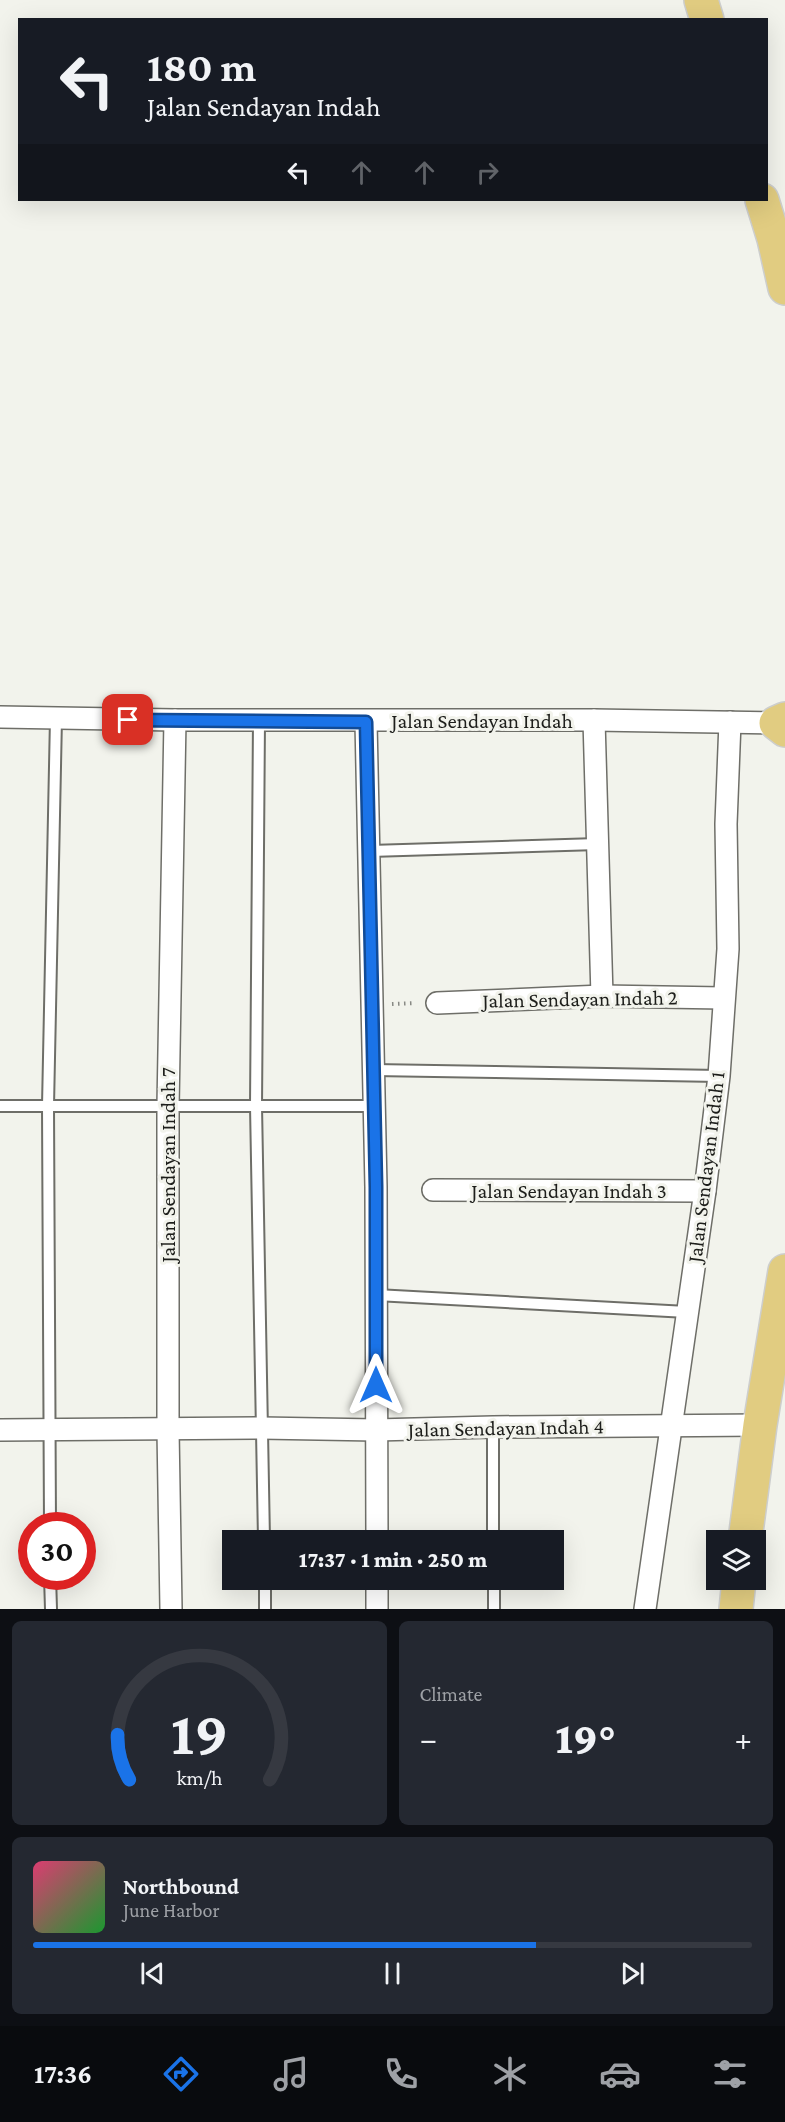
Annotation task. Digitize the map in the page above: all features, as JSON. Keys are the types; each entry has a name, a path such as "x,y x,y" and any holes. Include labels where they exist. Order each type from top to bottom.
{"main road":[{"path":"701,0 706,18"},
{"path":"762,201 785,288"},
{"path":"746,1530 760,1425 785,1271"},
{"path":"736,1609 739,1590"}],"street":[{"name":"Jalan Sendayan Indah","path":"0,717 366,722 594,720 783,724"},
{"name":"Jalan Sendayan Indah 7","path":"171,1609 168,1430 168,1106 175,720"},
{"path":"594,720 602,996"},
{"path":"366,722 371,1004 374,1030 377,1530"},
{"name":"Jalan Sendayan Indah 1","path":"645,1609 705,1191 719,1076 728,950 726,824 730,722"},
{"name":"Jalan Sendayan Indah 2","path":"437,1003 602,996 723,998"},
{"name":"Jalan Sendayan Indah 3","path":"433,1190 705,1191"},
{"name":"Jalan Sendayan Indah 4","path":"0,1430 261,1428 376,1430 760,1425"},
{"path":"377,1590 377,1609"}],"lane":[{"path":"50,1512 48,1106 56,718"},
{"path":"259,720 256,1106 264,1530"},
{"path":"370,851 598,844"},
{"path":"374,1070 719,1076"},
{"path":"0,1106 374,1106"},
{"path":"376,1295 687,1312"},
{"path":"493,1427 494,1530"},
{"path":"51,1590 51,1609"},
{"path":"264,1590 265,1609"},
{"path":"494,1590 494,1609"}],"path":[{"path":"371,1004 437,1003"}],"route":[{"path":"128,720 366,722 371,1004 374,1030 376,1385"}]}
